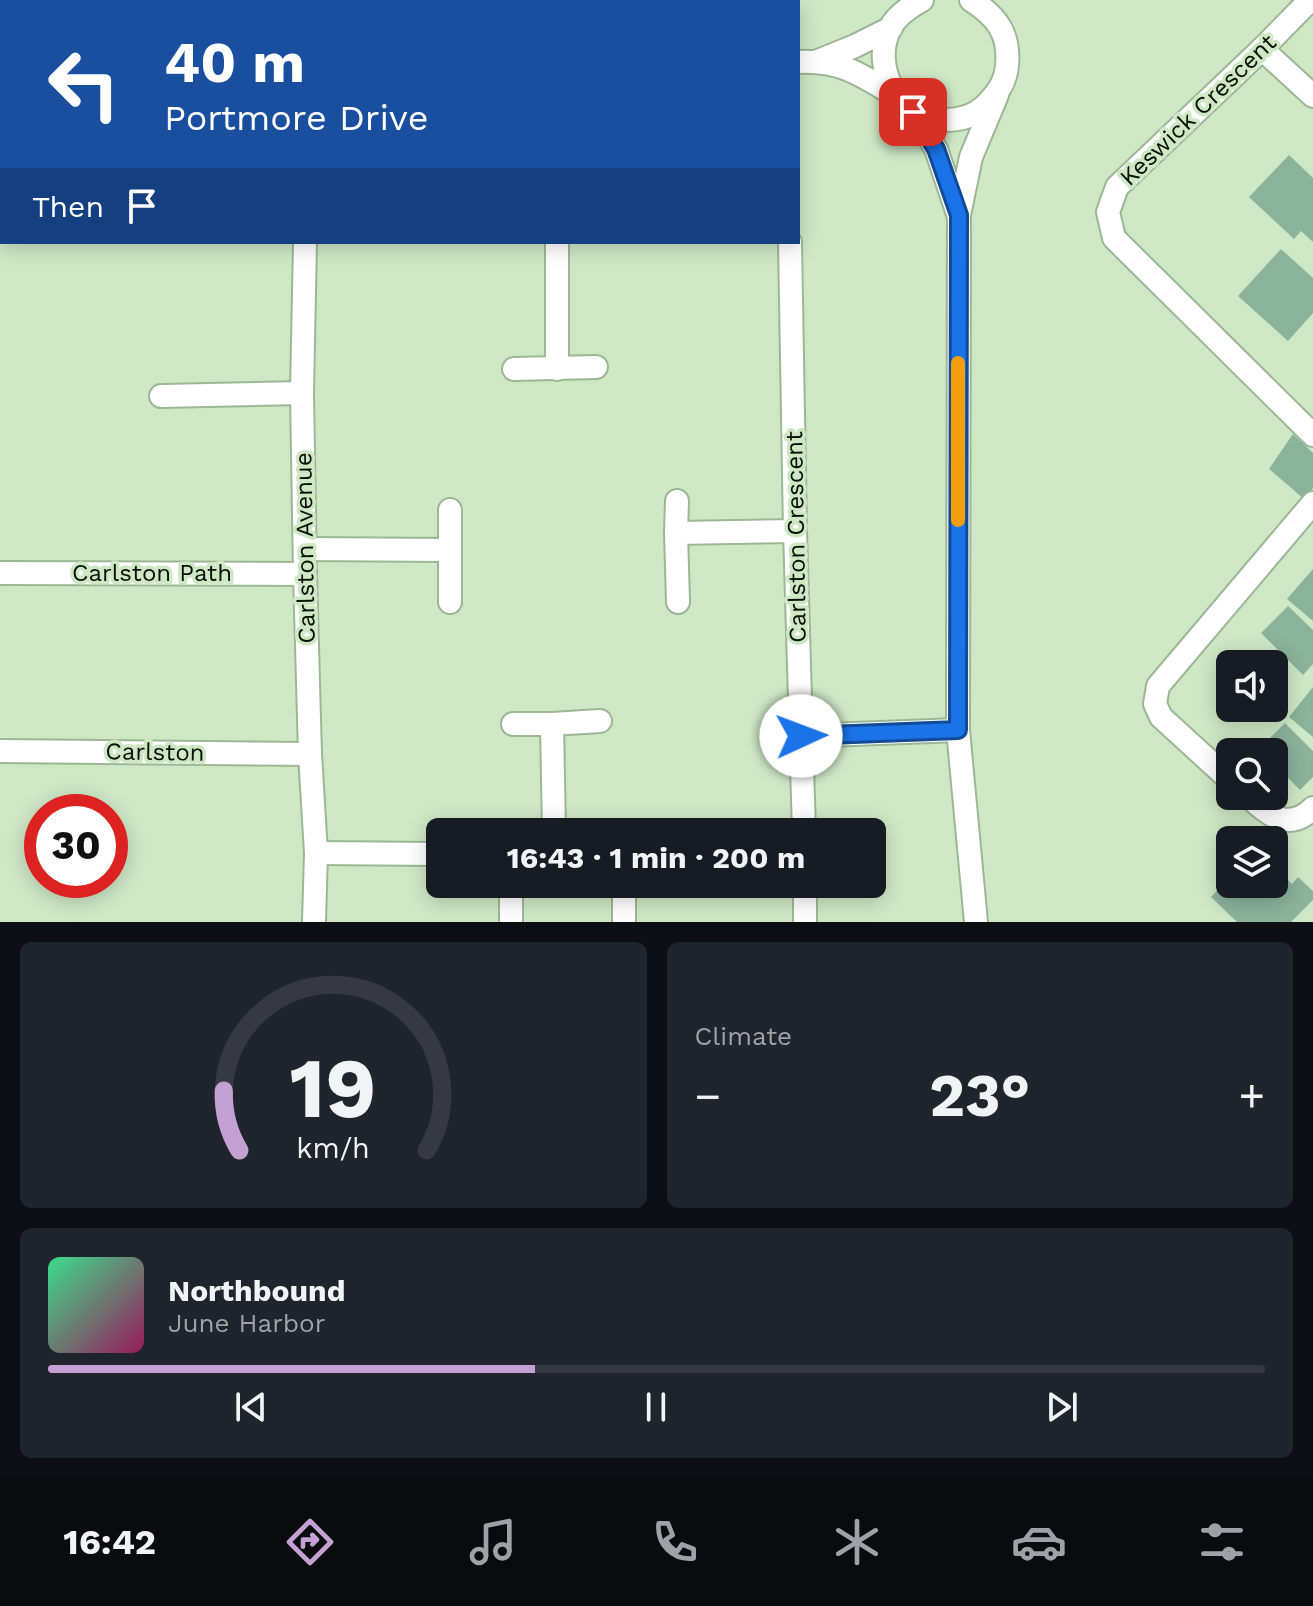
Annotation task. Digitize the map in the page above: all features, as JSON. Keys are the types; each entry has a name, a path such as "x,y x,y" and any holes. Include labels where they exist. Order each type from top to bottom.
{"street":[{"name":"Keswick Crescent","path":"1310,0 1117,187 1108,212 1114,238 1313,435"},
{"path":"808,61 855,46 891,28 914,3"},
{"path":"976,922 958,730 959,215 971,157 1006,75 1009,52 1003,30 983,4"},
{"path":"891,28 883,51 885,74 896,96"},
{"path":"1262,49 1313,96"},
{"path":"808,61 855,71 896,96 913,112 936,149 959,215"},
{"path":"913,112 935,120 958,120 980,111 997,95"},
{"name":"Carlston Avenue","path":"305,244 302,393 310,754 316,853 314,922"},
{"path":"557,244 557,369"},
{"name":"Carlston Crescent","path":"790,244 804,818"},
{"path":"514,369 596,367"},
{"path":"161,396 302,393"},
{"path":"677,501 678,602"},
{"path":"1216,767 1161,717 1155,704 1158,686 1313,503"},
{"path":"450,510 450,602"},
{"path":"676,533 795,531"},
{"path":"305,549 450,550"},
{"name":"Carlston Path","path":"0,573 305,574"},
{"path":"513,724 600,721"},
{"path":"552,724 554,818"},
{"path":"801,736 958,730"},
{"name":"Carlston","path":"0,751 310,754"},
{"path":"1264,810 1282,820 1295,820 1313,808"},
{"path":"316,853 426,854"},
{"path":"511,898 511,922"},
{"path":"624,898 624,922"},
{"path":"805,898 805,922"}],"building":[{"path":"1289,155 1313,178 1313,242 1301,231 1294,239 1249,197"},
{"path":"1281,249 1313,278 1313,313 1288,341 1238,296"},
{"path":"1293,434 1313,453 1313,488 1304,499 1269,469"},
{"path":"1313,569 1313,621 1287,599"},
{"path":"1288,606 1313,630 1313,664 1303,675 1288,660 1288,650 1278,650 1261,633"},
{"path":"1313,687 1313,737 1289,717"},
{"path":"1285,723 1313,751 1313,777 1300,790 1288,778 1288,738 1270,738"},
{"path":"1298,877 1313,891 1313,900 1291,922 1237,922 1211,897 1216,892 1216,898 1288,898 1288,880 1292,884"}],"slow traffic":[{"path":"958,363 958,520"}],"route":[{"path":"801,736 958,730 959,215 936,149 913,112"}]}
